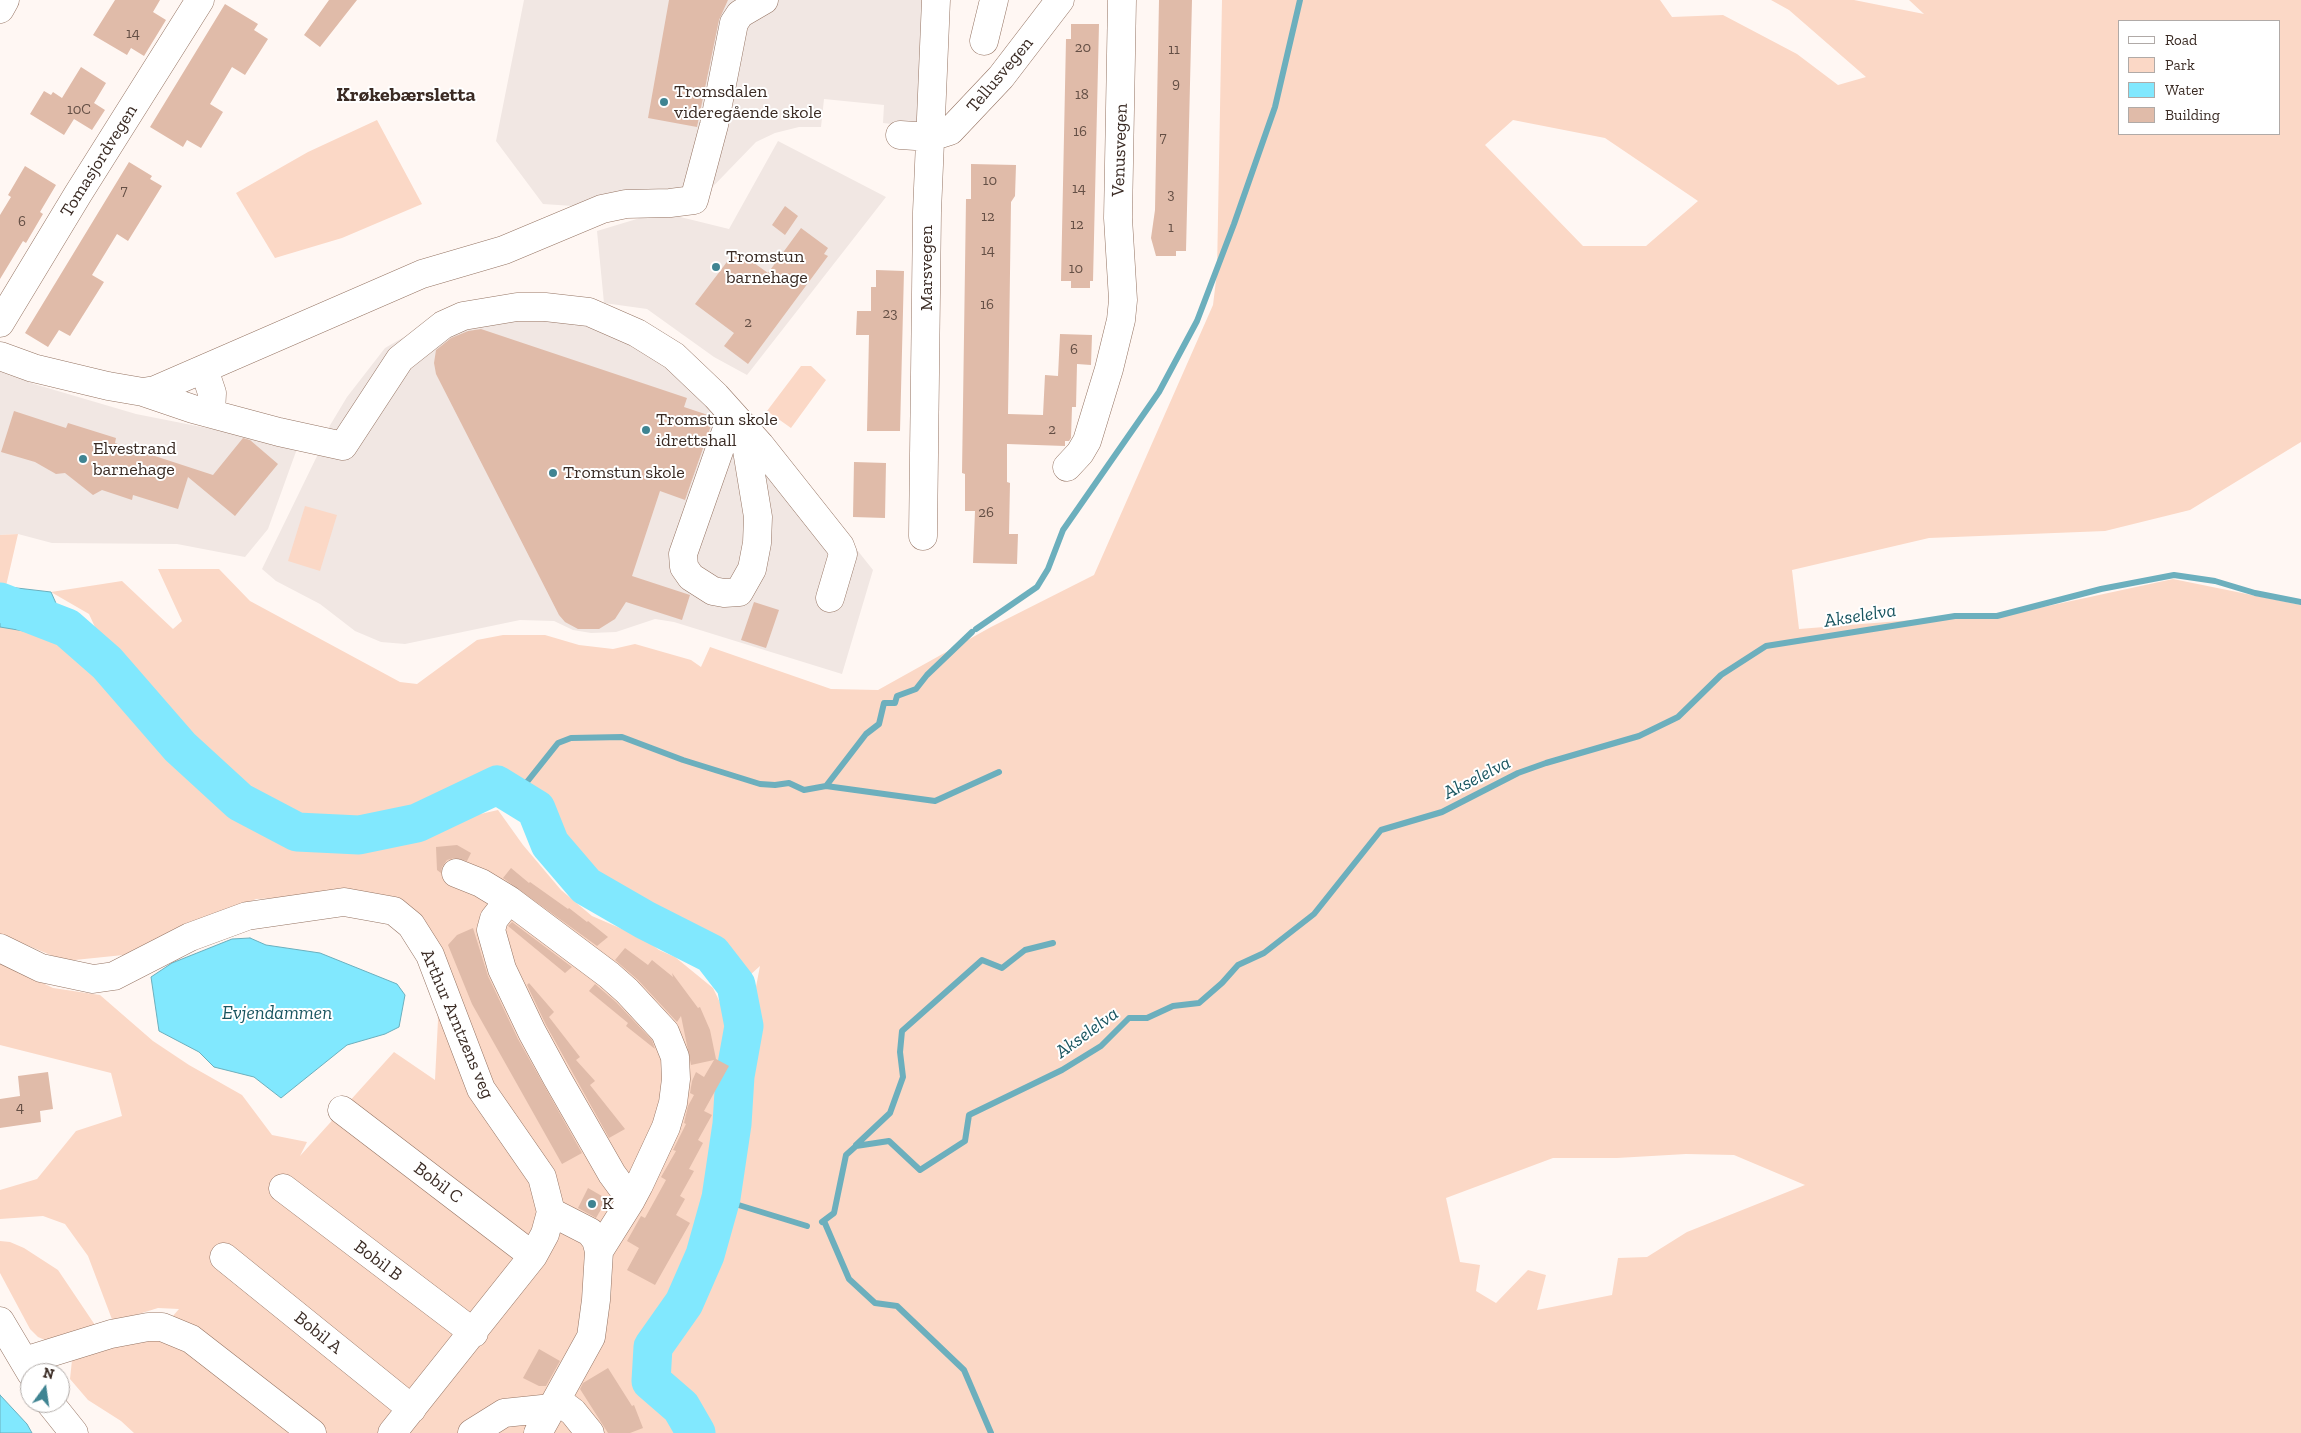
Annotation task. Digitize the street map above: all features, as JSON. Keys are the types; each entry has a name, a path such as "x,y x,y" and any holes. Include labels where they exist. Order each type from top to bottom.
{"street":[{"path":"0,9 5,0"},
{"name":"Tomasjordvegen","path":"0,323 78,194 200,0"},
{"path":"144,392 164,387 206,361 284,328 422,274 504,250 602,209 626,204 670,203 694,200 714,125 734,23 740,14 764,0"},
{"name":"Marsvegen","path":"923,536 927,212 936,0"},
{"path":"984,41 994,0"},
{"name":"Tellusvegen","path":"931,137 950,131 1002,78 1060,0"},
{"name":"Venusvegen","path":"1067,467 1080,453 1087,441 1119,334 1122,300 1118,233 1122,0"},
{"path":"900,135 931,137"},
{"path":"0,356 71,378 144,392 279,432 343,446 400,359 444,325 463,316 517,307 544,307 589,312 637,332 683,363 737,420 813,523 840,546 842,554 830,598"},
{"path":"206,361 212,393 211,413"},
{"path":"737,420 758,517 757,543 752,569 739,592 713,592 691,577 684,567 683,554 737,420"},
{"path":"456,872 481,883 509,900 609,975 657,1021 669,1038 676,1065 674,1103 666,1127 631,1200 599,1251"},
{"path":"509,900 494,919 491,930 492,941 502,970 523,1015 557,1078 612,1174 631,1200"},
{"name":"Arthur Arntzens veg","path":"0,948 41,968 94,979 114,976 190,937 247,916 344,902 394,912 411,925 430,955 481,1089 542,1177 551,1212"},
{"name":"Bobil C","path":"342,1110 533,1256"},
{"name":"Bobil B","path":"283,1188 474,1333"},
{"path":"392,1433 474,1333 533,1256 545,1234 551,1212 590,1232 596,1240 599,1251 596,1300 590,1337 538,1433"},
{"name":"Bobil A","path":"224,1257 412,1409"},
{"path":"0,1321 26,1363"},
{"path":"38,1363 111,1334 148,1327 162,1327 191,1339 312,1433"},
{"path":"472,1433 504,1412 555,1404 573,1412 590,1433"},
{"path":"58,1413 74,1433"}],"shaded area":[{"name":"Tromsdalen videregående skole","path":"524,0 931,0 922,133 901,125 883,123 884,105 824,99 821,127 799,127 775,133 756,142 696,204 604,208 543,204 496,141"},
{"name":"Tromstun barnehage","path":"778,141 886,197 747,375 714,357 647,309 604,303 597,231 660,212 729,229"},
{"name":"Tromstun skole","path":"592,304 754,420 873,570 842,674 674,622 655,619 616,632 591,633 573,630 554,621 520,620 405,644 381,642 355,631 320,604 276,581 262,569 319,452 326,432 347,397 385,348 437,318"},
{"path":"0,370 34,384 136,414 298,446 268,529 245,557 177,544 52,543 18,534 0,535"}],"green space":[{"path":"1222,0 1660,0 1672,17 1723,15 1797,54 1838,85 1866,77 1789,10 1771,0 1854,0 1924,14 1909,0 2301,0 2301,442 2190,510 2105,531 1929,538 1792,570 1799,629 2025,611 2173,579 2301,605 2301,1433 134,1433 121,1421 88,1400 70,1379 72,1360 115,1346 151,1341 179,1309 158,1308 113,1322 88,1256 65,1224 43,1216 0,1219 0,1190 37,1179 76,1131 122,1116 111,1073 0,1045 0,962 53,988 100,995 153,1041 189,1065 242,1095 272,1135 307,1142 300,1156 394,1052 435,1080 438,1020 431,933 369,894 256,899 133,954 65,961 0,934 0,627 66,638 215,789 295,836 393,834 498,810 523,845 561,890 592,916 643,938 659,950 675,957 713,988 724,1011 731,1039 722,1095 716,1170 710,1203 664,1307 693,1315 731,1219 740,1120 752,1073 757,1023 755,992 760,966 739,985 714,953 587,884 551,844 537,807 497,782 456,803 418,819 359,829 300,829 244,799 184,746 111,662 89,614 51,592 122,581 173,629 182,621 158,569 219,569 250,601 400,682 417,684 477,640 503,635 545,635 579,645 613,649 635,644 691,660 701,667 710,647 831,689 878,690 991,627 1094,575 1213,305 1217,272","holes":["1513,120 1605,138 1698,201 1646,246 1583,246 1485,145","1686,1154 1734,1155 1805,1185 1687,1232 1647,1257 1618,1258 1612,1295 1537,1310 1546,1275 1528,1270 1496,1303 1476,1291 1480,1265 1460,1262 1446,1198 1553,1158 1617,1158"]},
{"path":"377,120 422,204 342,238 275,258 236,193 308,152"},
{"path":"801,366 811,366 826,380 791,428 767,411"},
{"path":"305,506 337,515 320,571 288,561"},
{"path":"18,534 6,586 0,586 0,535"},
{"path":"0,1241 10,1242 24,1248 58,1270 97,1328 45,1340 38,1337 30,1329 0,1273"}],"water":[{"path":"0,586 51,592 67,628 66,638 0,627"},
{"name":"Evjendammen","path":"250,938 266,945 320,953 397,984 405,995 399,1027 385,1034 347,1045 281,1098 254,1077 214,1067 199,1052 159,1031 151,977 172,963 232,939"},
{"path":"0,1395 27,1424 32,1433 0,1433"}],"building":[{"path":"115,0 160,0 153,12 166,20 144,56 131,48 127,55 93,35"},
{"path":"329,0 357,0 320,47 304,35"},
{"path":"669,0 728,0 719,20 697,127 648,118"},
{"path":"1159,0 1192,0 1186,251 1176,251 1176,256 1156,256 1151,238 1155,210"},
{"path":"225,4 258,24 254,30 268,39 245,75 232,67 210,104 223,112 201,148 187,140 183,147 150,127"},
{"path":"1071,24 1099,24 1093,281 1090,281 1090,288 1071,288 1071,281 1061,281 1066,39 1071,39"},
{"path":"81,67 106,83 94,103 105,110 92,130 74,119 64,135 30,114 44,91 51,95 53,92 62,98"},
{"path":"129,162 152,176 150,179 162,186 128,241 117,234 92,275 104,282 70,336 59,330 48,347 25,333"},
{"path":"971,164 1016,165 1015,196 1011,202 1008,414 1043,415 1045,375 1058,376 1060,334 1092,335 1091,365 1077,364 1076,407 1072,407 1071,438 1069,441 1065,441 1065,446 1007,444 1007,482 1010,483 1009,534 1018,534 1017,564 973,563 975,511 965,511 965,474 962,473 966,199 971,199"},
{"path":"25,166 56,185 40,212 43,214 26,243 23,241 0,279 0,215 11,197 8,195"},
{"path":"785,206 798,216 785,235 772,225"},
{"path":"801,228 828,248 824,254 828,256 748,364 724,346 734,333 695,304 736,250 768,273"},
{"path":"876,270 904,271 900,431 867,431 869,335 856,335 857,311 871,311 871,287 876,287"},
{"path":"481,329 687,398 684,407 714,417 685,500 660,491 632,576 690,595 682,620 626,602 615,619 599,629 578,629 565,622 559,615 436,374 434,363 436,350 451,338 468,331"},
{"path":"14,411 66,428 68,423 116,438 115,443 213,475 243,438 250,440 278,464 235,516 188,477 178,509 133,495 132,500 102,490 93,495 65,473 56,474 35,462 1,452"},
{"path":"854,462 886,463 885,518 853,517"},
{"path":"754,602 779,610 766,648 741,640"},
{"path":"457,845 471,853 467,861 454,858 447,860 442,867 441,873 437,870 436,847"},
{"path":"511,868 529,883 569,908 608,937 597,946 503,878"},
{"path":"512,922 572,967 565,973 508,926"},
{"path":"473,928 488,976 518,1039 582,1153 562,1164 472,1004 448,945 457,935"},
{"path":"625,948 648,965 652,960 673,977 672,973 698,1008 700,1007 710,1030 716,1059 729,1066 704,1111 712,1115 698,1140 703,1143 689,1169 694,1171 680,1196 685,1199 676,1215 690,1223 655,1285 627,1270 639,1248 627,1241 641,1216 645,1218 666,1180 661,1177 676,1151 673,1150 686,1124 684,1123 688,1106 694,1095 690,1093 696,1072 704,1077 714,1060 691,1065 681,1016 677,1022 638,980 615,960"},
{"path":"529,983 554,1012 549,1017 580,1057 576,1060 595,1081 590,1085 625,1129 609,1138 546,1025 527,985"},
{"path":"595,984 616,1002 652,1040 655,1049 626,1026 628,1023 589,991"},
{"path":"48,1072 53,1109 40,1111 41,1122 0,1128 0,1099 20,1096 18,1076"},
{"name":"K","path":"588,1188 607,1199 596,1218 578,1208"},
{"path":"539,1349 560,1361 546,1386 539,1386 523,1378"},
{"path":"608,1368 632,1406 634,1405 643,1428 630,1433 608,1433 580,1389 583,1383"}],"waterway":[{"path":"976,629 1037,587 1048,569 1063,530 1159,392 1197,321 1234,224 1275,107 1300,0"},
{"name":"Akselelva","path":"822,1222 834,1213 846,1155 856,1146 889,1141 920,1170 965,1141 969,1115 1062,1070 1101,1046 1129,1018 1147,1018 1173,1006 1199,1003 1222,983 1238,965 1264,953 1314,914 1381,830 1442,812 1518,773 1639,736 1678,717 1721,675 1766,646 1955,616 1997,616 2101,589 2174,575 2215,581 2255,593 2301,602"},
{"path":"0,602 67,628 107,663 180,747 240,802 297,832 359,835 417,823 497,785 536,809 550,844 586,886 645,920 712,954 736,985 744,1026 735,1076 732,1124 721,1198 705,1255 684,1303 653,1347 651,1381 681,1407 696,1433"},
{"path":"826,786 866,734 879,724 884,703 895,703 897,696 916,689 927,675 972,632"},
{"path":"515,797 558,743 571,738 622,737 683,760 760,784 775,785 789,783 804,790 826,786 935,801 999,772"},
{"path":"856,1145 890,1113 903,1077 900,1052 902,1031 982,960 1002,968 1025,950 1053,943"},
{"name":"Akselelva","path":"722,1192 732,1203 807,1226"},
{"path":"824,1221 849,1279 875,1303 897,1306 964,1370 991,1433"}],"place":[{"name":"Tromsdalen videregående skole","path":"664,102"},
{"name":"Tromstun barnehage","path":"716,267"},
{"name":"Tromstun skole idrettshall","path":"646,430"},
{"name":"Elvestrand barnehage","path":"83,459"},
{"name":"Tromstun skole","path":"553,473"},
{"name":"K","path":"592,1204"}],"district":[{"name":"Krøkebærsletta","path":"406,95"}]}
